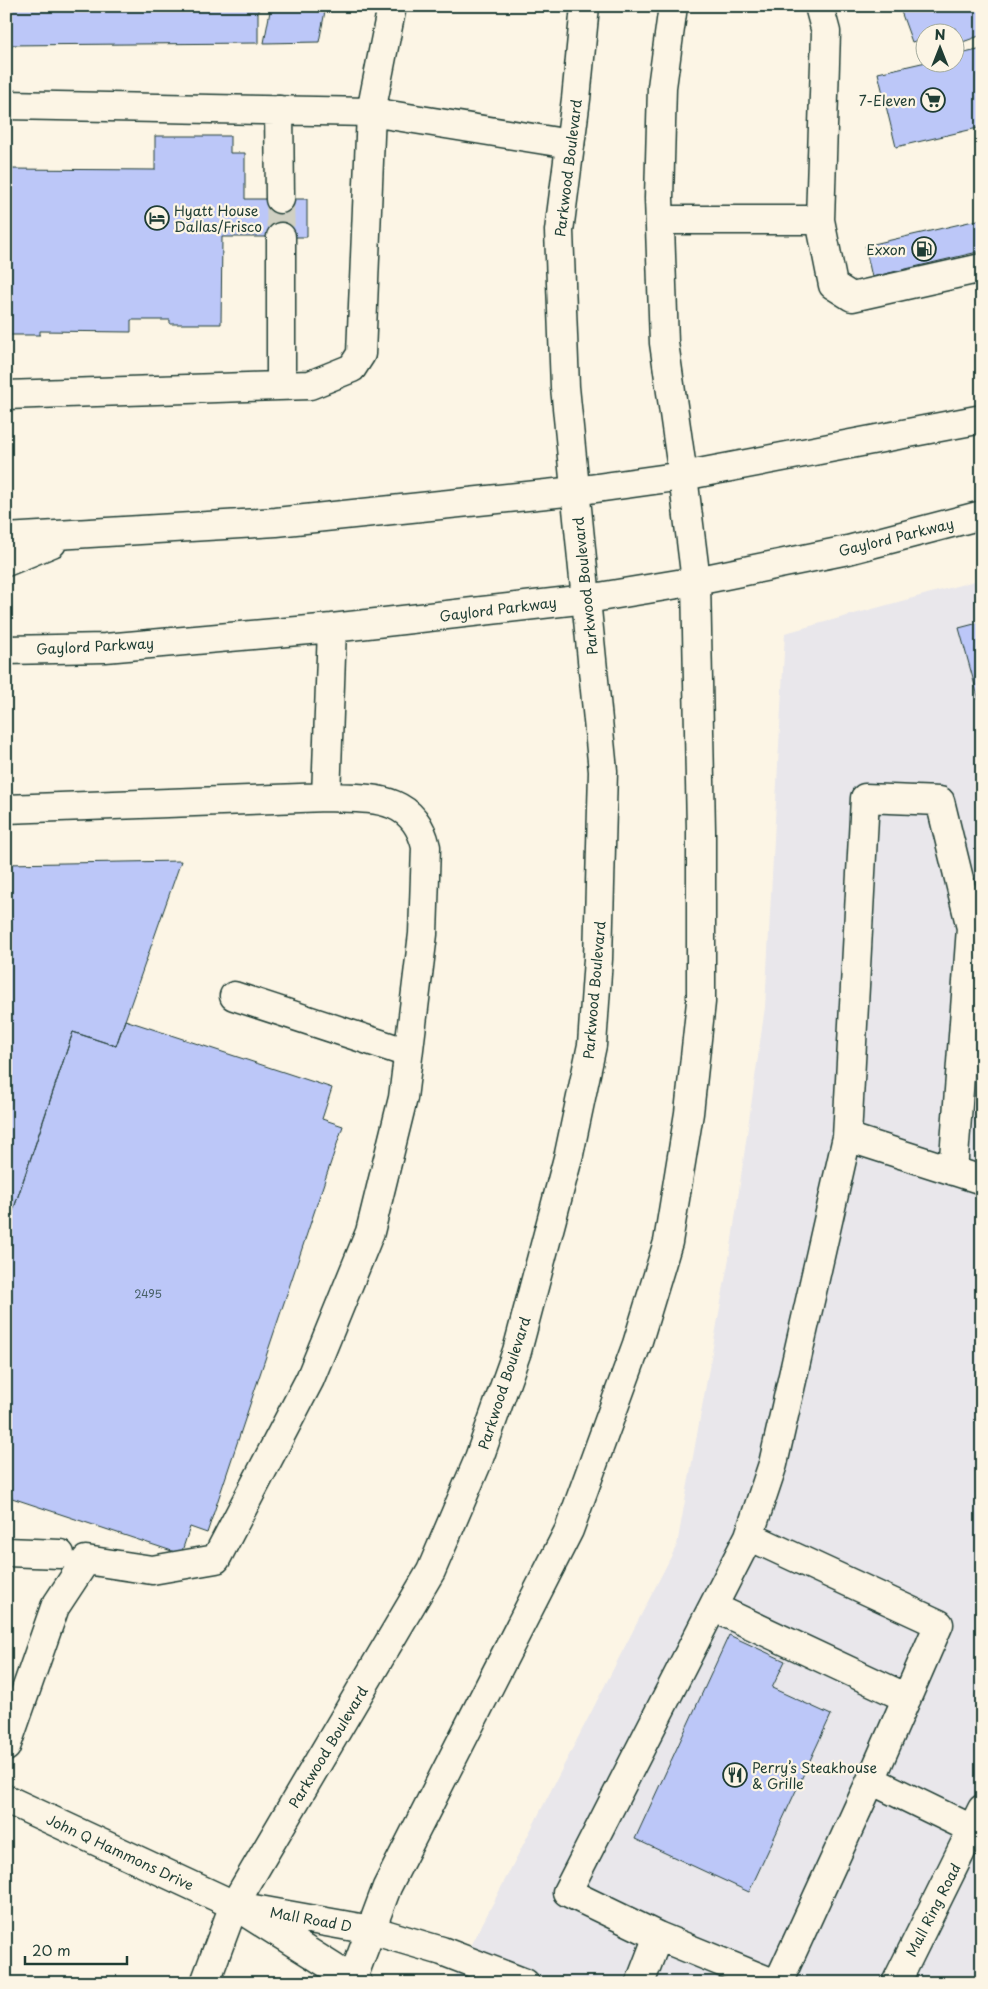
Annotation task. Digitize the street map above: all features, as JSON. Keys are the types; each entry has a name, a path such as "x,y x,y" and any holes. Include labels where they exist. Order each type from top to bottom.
{"main road":[{"path":"6,395 310,385 352,368 361,354 371,112 392,6"},
{"name":"Parkwood Boulevard","path":"205,1983 234,1905 431,1572 478,1460 517,1351 569,1154 592,1045 598,959 603,771 565,387 559,231 586,6"},
{"path":"353,1981 388,1887 569,1530 637,1344 668,1242 689,1113 701,1002 701,831 696,580 664,343 659,198 662,87 673,6"},
{"path":"819,6 826,32 820,220 833,285 852,297 982,268"},
{"path":"6,105 371,112 570,144"},
{"path":"279,110 280,199"},
{"path":"660,220 820,220"},
{"path":"281,237 281,385"},
{"path":"6,538 276,522 575,491 683,476 982,419"},
{"name":"Gaylord Parkway","path":"6,650 106,648 332,628 586,599 696,580 848,550 982,515"},
{"path":"6,562 72,534"},
{"path":"326,797 332,628"},
{"path":"6,809 326,797 376,800 391,802 404,810 423,833 426,846 423,934 403,1098 370,1232 310,1379 216,1559 152,1570 86,1560 55,1607 13,1705 6,1747"},
{"path":"773,1983 658,1936 566,1892 749,1536 773,1464 847,1137 865,798 940,801 971,928 973,1012 953,1171"},
{"path":"234,996 408,1053"},
{"path":"847,1137 982,1180"},
{"path":"749,1536 940,1624 778,1983"},
{"path":"6,1552 60,1554"},
{"path":"713,1607 907,1698"},
{"path":"871,1780 979,1824"},
{"name":"John Q Hammons Drive","path":"6,1799 234,1905"},
{"name":"Mall Ring Road","path":"896,1983 979,1824"},
{"name":"Mall Road D","path":"234,1905 371,1930 442,1951 526,1983"},
{"name":"Mall Road D","path":"234,1905 353,1981"},
{"path":"640,1983 658,1936"}],"shaded area":[{"path":"982,579 982,1983 452,1983 677,1545 731,1247 765,1007 785,633"}],"building":[{"path":"6,6 258,6 258,43 6,45"},
{"path":"271,6 326,6 319,42 264,43"},
{"path":"899,6 982,6 982,35 966,41 966,22 916,22 916,41 912,42"},
{"name":"7-Eleven","path":"982,49 982,127 896,147 878,73 916,64 916,72 966,72 966,53"},
{"name":"Hyatt House Dallas/Frisco","path":"155,136 230,136 230,153 245,153 245,199 307,199 307,237 222,237 221,324 170,324 170,320 131,320 131,332 40,331 40,335 6,335 6,169 155,170"},
{"name":"Exxon","path":"982,219 982,251 872,277 865,246"},
{"path":"982,622 982,711 959,628"},
{"path":"181,861 116,1046 73,1032 6,1232 6,864"},
{"path":"125,1020 332,1088 322,1119 343,1126 207,1533 190,1527 181,1554 6,1496 6,1232 73,1032 116,1046"},
{"path":"729,1635 785,1661 772,1688 831,1715 749,1892 635,1839"}],"tunnel":[{"path":"280,199 281,237"}],"place":[{"name":"7-Eleven","path":"933,100"},
{"name":"Hyatt House Dallas/Frisco","path":"157,218"},
{"name":"Exxon","path":"924,249"},
{"name":"Perry’s Steakhouse & Grille","path":"735,1775"}]}
